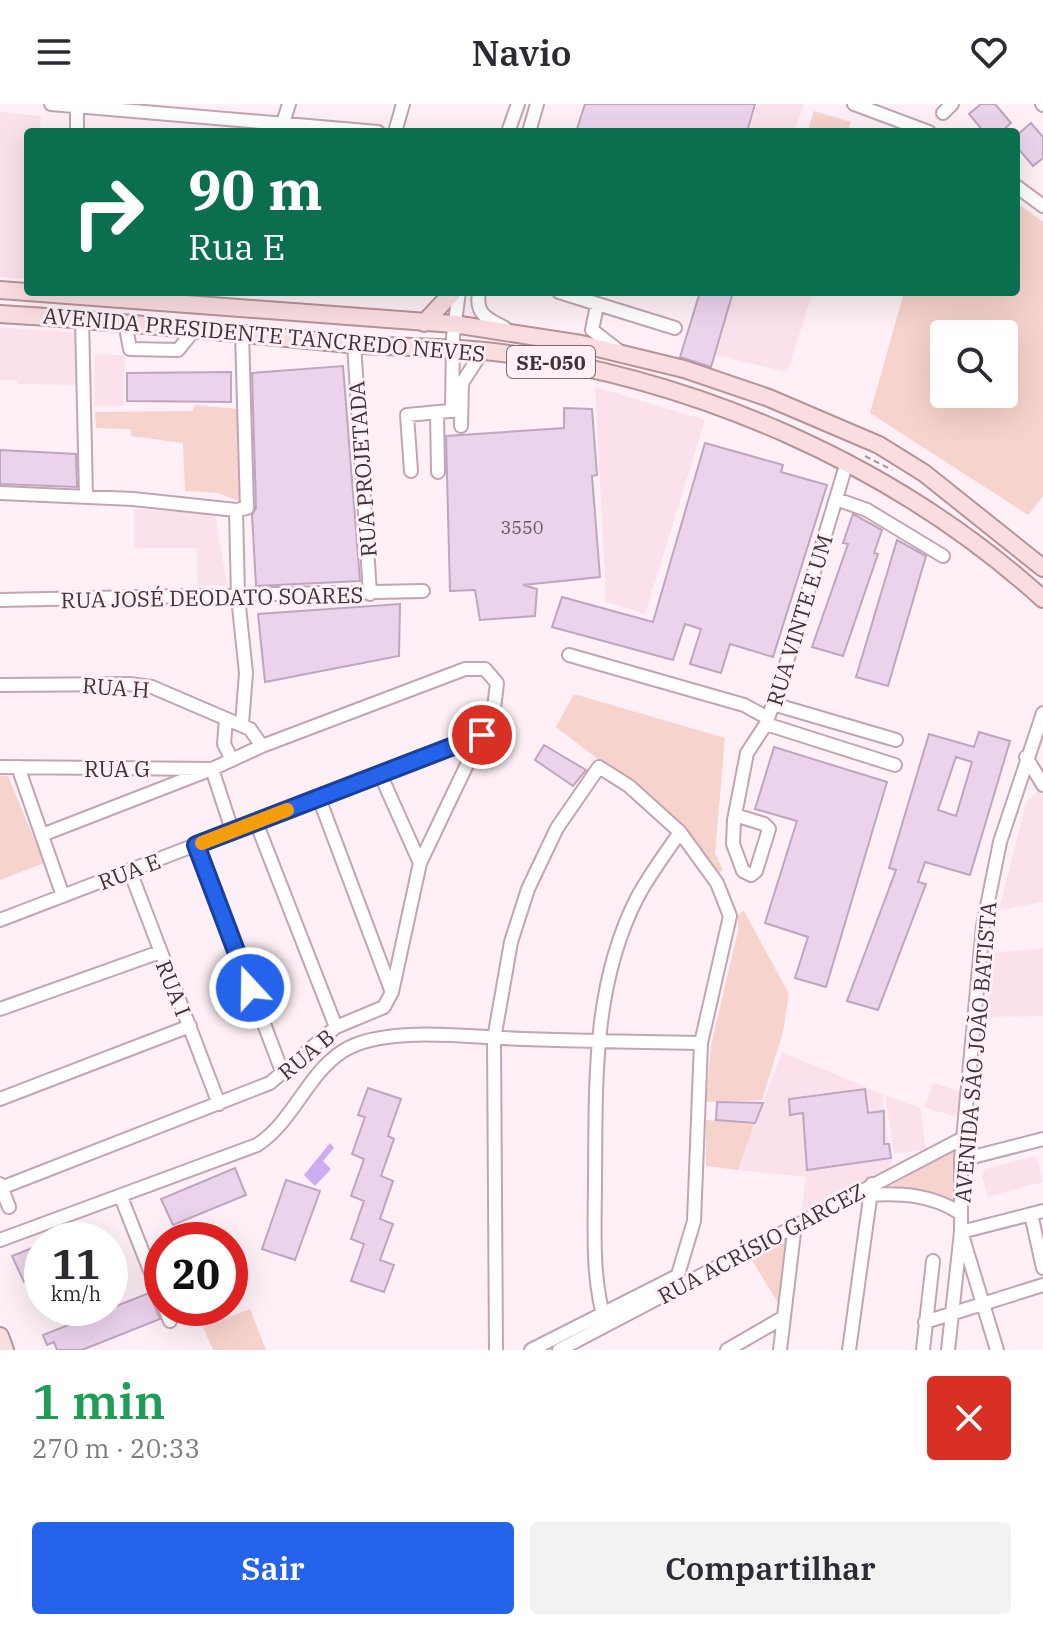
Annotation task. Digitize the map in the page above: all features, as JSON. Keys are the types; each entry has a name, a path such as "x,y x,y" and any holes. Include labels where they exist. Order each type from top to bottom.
{"main road":[{"name":"AVENIDA PRESIDENTE TANCREDO NEVES","path":"0,290 24,291"},
{"name":"AVENIDA PRESIDENTE TANCREDO NEVES","path":"104,296 512,331 684,369 769,398 879,445 924,473 1043,568"},
{"path":"424,323 449,296"},
{"name":"AVENIDA PRESIDENTE TANCREDO NEVES","path":"0,314 482,352 572,366 658,387 851,457 1014,573 1043,599"},
{"path":"0,1336 5,1350"}],"street":[{"path":"51,104 336,128"},
{"path":"283,123 289,104"},
{"path":"396,128 403,104"},
{"path":"509,128 518,104"},
{"path":"530,128 537,104"},
{"path":"854,104 918,128"},
{"path":"77,106 77,128"},
{"path":"1020,189 1043,206"},
{"path":"458,296 453,350 456,410 461,426"},
{"path":"479,296 478,305 483,316 512,331"},
{"path":"571,296 675,328"},
{"path":"597,305 592,330 625,354"},
{"path":"82,319 86,496"},
{"path":"125,322 127,346 130,349 178,350 195,329"},
{"path":"0,493 86,496 236,510 247,508 242,333"},
{"name":"RUA PROJETADA","path":"354,344 370,594"},
{"path":"456,410 462,383 482,352"},
{"path":"411,471 407,415 456,410"},
{"path":"437,412 438,472"},
{"name":"RUA VINTE E UM","path":"734,818 764,824 769,829 756,871 751,875 743,871 736,858 734,818 748,749 767,721 773,704 851,457"},
{"path":"836,499 867,510 943,556"},
{"path":"236,510 238,597 246,673 242,724 254,731 262,746"},
{"name":"RUA JOSÉ DEODATO SOARES","path":"0,600 423,591"},
{"path":"569,655 744,705 767,721 895,765"},
{"name":"RUA G","path":"0,767 212,769 262,746 477,668 491,672 497,683 496,702 482,735"},
{"name":"RUA H","path":"0,685 129,684 171,693 242,724"},
{"path":"773,704 896,740"},
{"name":"AVENIDA SÃO JOÃO BATISTA","path":"948,1350 961,1232 961,1160 983,926 1000,842 1026,757 1030,731 1043,713"},
{"path":"226,719 224,744 232,760"},
{"path":"392,992 420,863 482,735"},
{"name":"RUA E","path":"0,920 482,735"},
{"path":"1026,757 1043,785"},
{"path":"18,767 63,896"},
{"path":"496,1350 494,1039 511,942 528,889 557,828 597,767 629,786 680,832 726,901 730,916 701,1043 695,1216 675,1282"},
{"path":"42,835 212,769 232,830"},
{"path":"381,776 420,863"},
{"path":"319,798 392,992"},
{"path":"256,822 336,1027"},
{"path":"604,1319 595,1223 596,1041 611,967 631,911 680,832"},
{"path":"196,845 283,1074"},
{"name":"RUA I","path":"130,871 219,1104"},
{"path":"375,943 387,949 401,940"},
{"path":"0,1009 160,952"},
{"name":"RUA B","path":"1,1186 262,1088 283,1074 336,1027 384,1007 392,992"},
{"path":"0,1099 190,1026"},
{"path":"0,1240 257,1145 279,1127 324,1068 341,1052 361,1042 432,1036 701,1043"},
{"name":"RUA ACRÍSIO GARCEZ","path":"604,1319 848,1196 872,1189 963,1138"},
{"path":"961,1160 1043,1139"},
{"path":"1,1186 9,1207"},
{"path":"849,1350 872,1189 931,1199 960,1213"},
{"path":"121,1197 144,1255"},
{"path":"997,1350 961,1232 1037,1212 1043,1268"},
{"path":"780,1350 795,1224"},
{"path":"923,1350 933,1261"},
{"path":"925,1322 1043,1285"},
{"path":"727,1350 784,1317"},
{"path":"531,1350 604,1319"},
{"path":"559,1350 604,1319"}],"path":[{"path":"851,457 898,474"}],"shaded area":[{"path":"757,104 804,104 795,128 750,128"},
{"path":"814,111 851,122 849,128 808,128"},
{"path":"0,112 41,116 40,128 24,128 24,279 0,277"},
{"path":"1020,205 1043,222 1043,496 1028,515 870,413 903,296 1020,296"},
{"path":"732,296 812,296 787,372 715,355"},
{"path":"0,327 76,333 78,385 17,384 17,380 0,380"},
{"path":"95,354 125,355 124,406 94,406"},
{"path":"595,387 705,420 645,614 606,602"},
{"path":"195,405 238,409 243,503 218,493 185,491 183,443 131,436 131,429 96,428 95,412 193,411"},
{"path":"134,509 215,514 227,585 198,586 197,548 134,548"},
{"path":"574,694 725,738 715,853 723,870 717,874 677,820 556,727"},
{"path":"0,776 8,776 44,863 0,880"},
{"path":"1039,789 1043,796 1043,902 999,910 1026,803"},
{"path":"744,911 789,994 783,1032 762,1100 706,1102 711,1046 738,931 738,915"},
{"path":"1043,948 1043,1016 985,1017 992,953"},
{"path":"782,1052 882,1094 892,1168 801,1214 806,1177 738,1170"},
{"path":"933,1083 962,1092 956,1117 924,1107"},
{"path":"885,1095 920,1108 926,1150 894,1153"},
{"path":"706,1120 755,1123 738,1170 706,1166"},
{"path":"330,1143 334,1148 323,1161 331,1169 315,1186 304,1175"},
{"path":"958,1147 953,1200 890,1186"},
{"path":"1036,1156 1043,1182 988,1197 982,1177 985,1169"},
{"path":"791,1235 780,1306 750,1257"},
{"path":"248,1310 266,1350 213,1350 203,1327 248,1326"}],"building":[{"path":"585,104 755,104 748,128 577,128"},
{"path":"981,104 995,104 1011,123 1005,128 981,128 969,114"},
{"path":"1031,123 1043,137 1043,158 1033,166 1020,151 1020,133"},
{"path":"699,296 732,296 711,367 680,357"},
{"path":"343,366 360,581 256,586 252,515 256,508 252,373"},
{"path":"231,372 231,402 127,401 127,373"},
{"path":"564,408 592,409 597,475 592,476 600,577 523,585 537,589 535,616 480,620 475,590 450,591 446,436 564,428"},
{"path":"705,443 783,465 781,472 827,485 773,657 730,644 721,673 690,664 701,629 685,624 673,660 552,627 562,597 653,622"},
{"path":"0,450 76,454 77,487 0,484"},
{"path":"853,514 882,530 874,553 878,554 843,656 812,647 848,544 843,543"},
{"path":"897,540 926,556 888,686 856,677"},
{"path":"400,604 399,656 265,682 258,614"},
{"path":"979,732 1010,741 970,875 925,862 918,882 926,884 878,1010 847,1001 896,870 889,868 929,734 974,747","holes":["956,757 972,762 956,816 938,810"]},
{"path":"544,745 586,770 573,786 535,760"},
{"path":"774,747 887,782 826,987 795,978 808,937 765,923 797,821 755,809"},
{"path":"368,1088 401,1099 388,1136 394,1139 381,1176 393,1181 380,1219 393,1224 380,1260 394,1265 384,1292 351,1281 364,1244 351,1239 364,1201 351,1196 364,1159 352,1154 365,1117 358,1115"},
{"path":"865,1089 868,1113 884,1111 884,1144 889,1144 891,1158 807,1170 803,1113 790,1115 789,1099"},
{"path":"717,1102 763,1103 755,1123 716,1120"},
{"path":"235,1168 246,1195 180,1222 172,1222 161,1199"},
{"path":"286,1180 320,1191 295,1260 262,1249"},
{"path":"24,1251 24,1282 12,1256"},
{"path":"144,1295 144,1325 82,1350 57,1350 54,1342 47,1345 43,1335 66,1326 128,1326 128,1301"}],"slow traffic":[{"path":"202,843 287,810"}],"route":[{"path":"250,988 196,845 482,735"}]}
